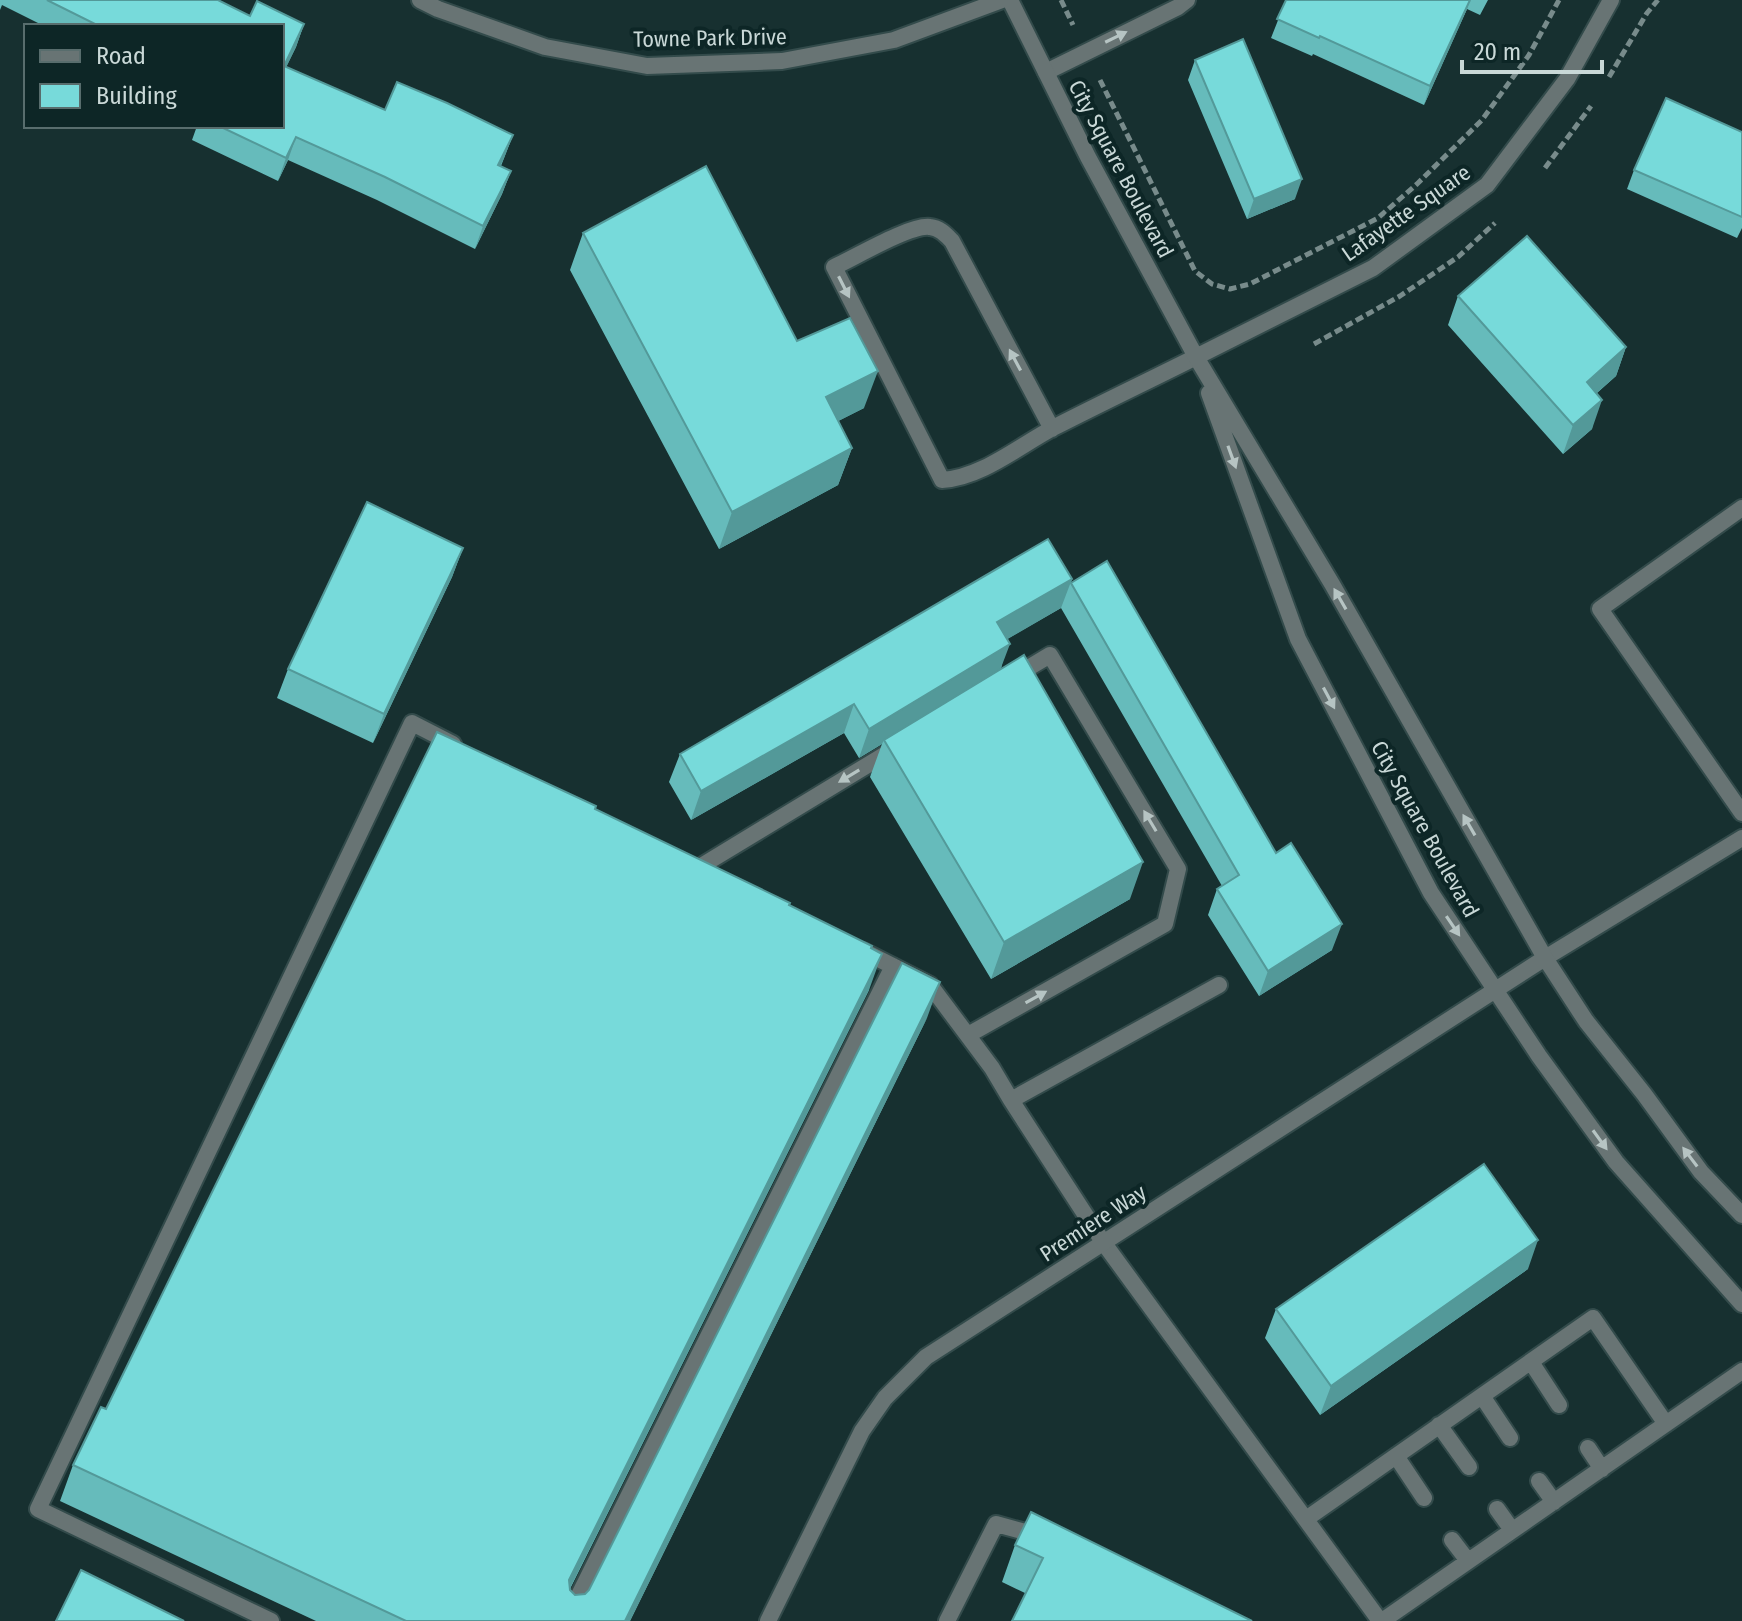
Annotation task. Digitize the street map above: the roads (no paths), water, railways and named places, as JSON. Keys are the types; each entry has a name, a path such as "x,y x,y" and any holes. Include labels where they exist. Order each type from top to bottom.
{"street":[{"name":"Towne Park Drive","path":"420,0 545,47 647,66 782,61 866,46 894,40 1002,0"},
{"name":"City Square Boulevard","path":"1010,0 1088,157 1196,357 1332,584 1545,958 1586,1021 1701,1172 1742,1215"},
{"path":"1046,72 1187,0"},
{"name":"Lafayette Square","path":"1052,429 952,241 941,231 929,227 913,229 834,267 942,480 972,474 1052,429 1373,268 1487,185 1567,79 1611,0"},
{"name":"City Square Boulevard","path":"1196,357 1298,639 1431,893 1539,1056 1616,1162 1742,1304"},
{"path":"1742,508 1600,609 1742,813"},
{"path":"968,1035 1165,924 1178,869 1050,655 995,688"},
{"path":"271,1621 38,1509 412,723 467,751"},
{"path":"698,868 914,737"},
{"name":"Premiere Way","path":"768,1621 852,1449 885,1398 926,1357 1545,958 1742,838"},
{"path":"851,945 930,985 992,1068 1103,1242 1381,1621 1742,1371"},
{"path":"566,1621 893,966"},
{"path":"1011,1100 1219,985"},
{"path":"1306,1519 1593,1318 1666,1424"},
{"path":"1531,1362 1559,1405"},
{"path":"1482,1396 1510,1438"},
{"path":"1439,1425 1469,1467"},
{"path":"1588,1448 1602,1469"},
{"path":"1396,1456 1424,1498"},
{"path":"1539,1481 1554,1502"},
{"path":"1497,1509 1512,1530"},
{"path":"947,1621 996,1524 1052,1542"},
{"path":"1452,1540 1468,1561"}]}
